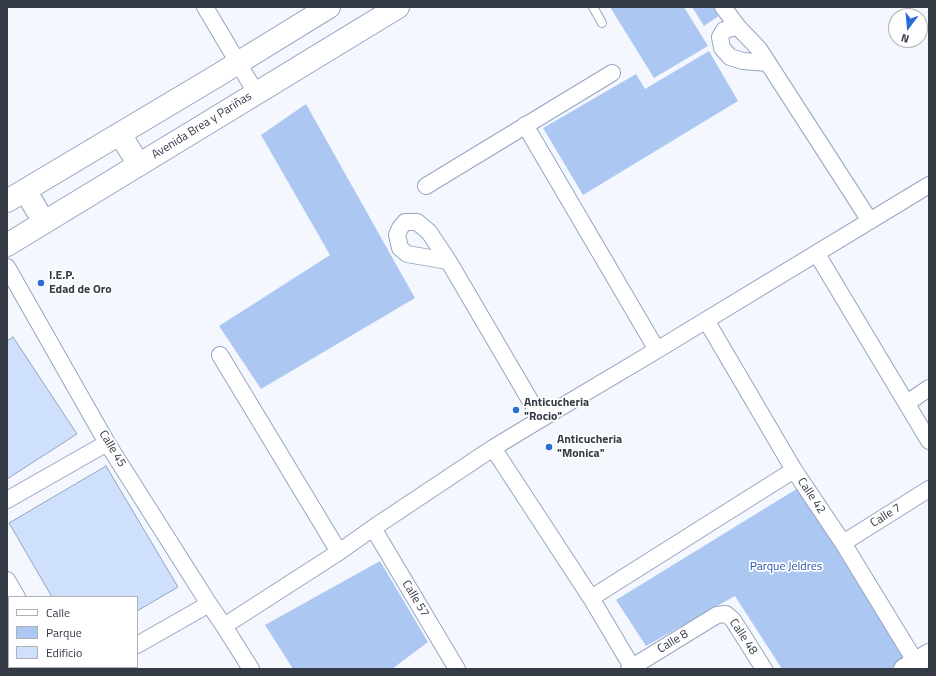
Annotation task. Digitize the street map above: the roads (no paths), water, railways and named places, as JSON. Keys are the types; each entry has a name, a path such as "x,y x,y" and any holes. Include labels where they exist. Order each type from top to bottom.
{"main road":[{"path":"7,201 239,63 329,7"},
{"name":"Avenida Brea y Pariñas","path":"7,245 398,7"},
{"path":"120,134 139,164"},
{"path":"25,190 44,222"}],"street":[{"path":"206,7 256,93"},
{"path":"723,7 738,27 759,49 870,221"},
{"path":"738,27 724,30 720,37 722,48 730,57 743,61 768,64"},
{"path":"426,186 612,73"},
{"path":"525,125 657,350"},
{"path":"224,626 339,552 494,448 929,186"},
{"path":"817,254 929,442"},
{"path":"448,261 541,419"},
{"name":"Calle 45","path":"7,267 107,443 208,604 224,626 251,669"},
{"name":"Calle 42","path":"706,320 794,470 843,543 917,663"},
{"path":"220,355 339,552"},
{"path":"906,403 929,388"},
{"path":"7,500 107,443"},
{"path":"494,448 591,598 631,668"},
{"path":"591,598 794,470"},
{"name":"Calle 7","path":"843,543 929,489"},
{"name":"Calle 57","path":"373,528 457,669"},
{"path":"7,580 16,596"},
{"path":"138,644 208,604"},
{"name":"Calle 48","path":"717,615 726,614 733,620 764,669"},
{"name":"Calle 8","path":"631,668 717,615"}],"lane":[{"path":"592,7 602,23"}],"place":[{"name":"I.E.P. Edad de Oro","path":"41,283"},
{"name":"Anticucheria \"Rocio\"","path":"516,410"},
{"name":"Anticucheria \"Monica\"","path":"549,447"}],"park label":[{"name":"Parque Jeldres","path":"786,567"}]}
